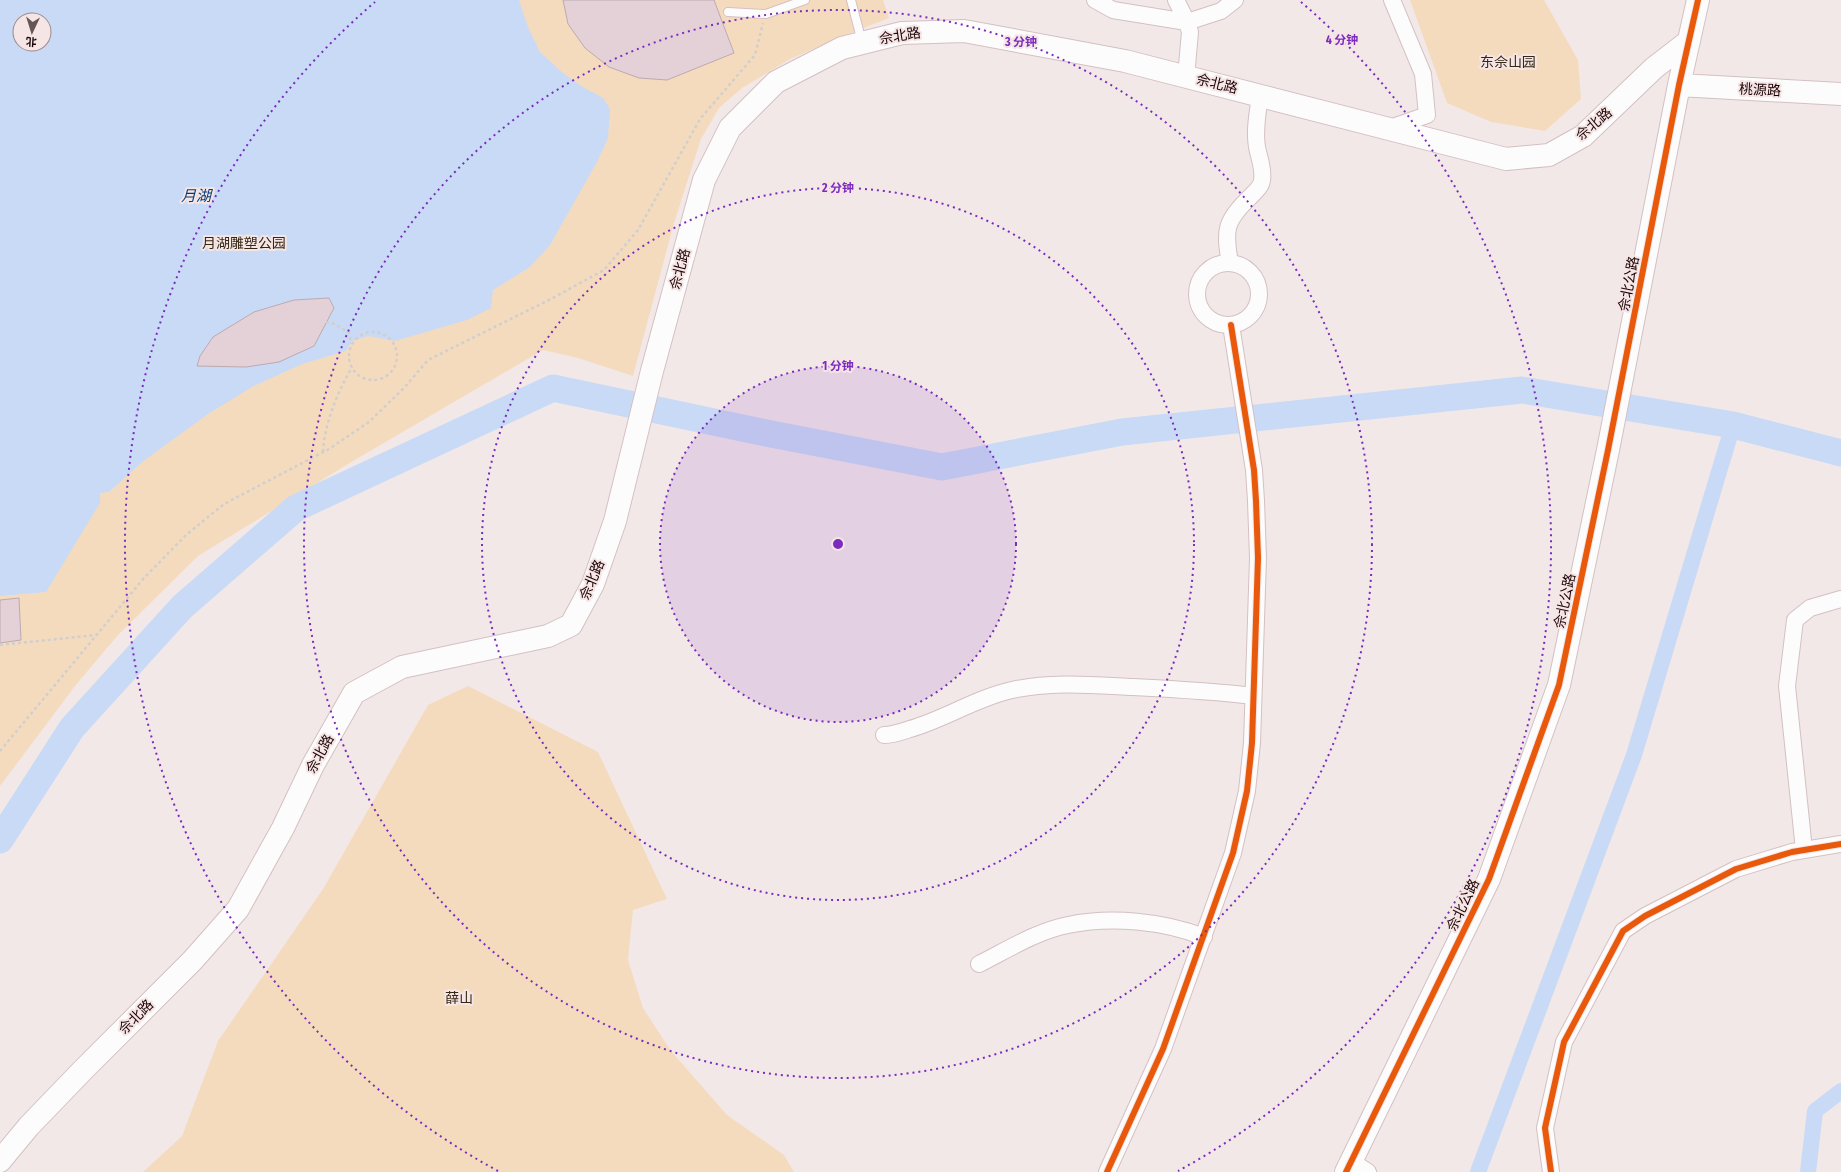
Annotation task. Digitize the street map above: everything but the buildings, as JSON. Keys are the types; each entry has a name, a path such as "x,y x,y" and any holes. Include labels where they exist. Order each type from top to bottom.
{"main road":[{"name":"佘北公路","path":"1355,1168 1489,879 1559,685 1627,357 1679,84 1698,0"},
{"name":"佘北路","path":"0,1161 50,1104 192,961 238,909 283,828 313,765 354,693 402,667 548,636 571,624 593,584 615,521 652,371 704,180 730,128 776,82 842,48 902,33 964,31 1125,61 1506,158 1549,155 1583,136 1654,68 1689,41"},
{"name":"桃源路","path":"1679,84 1841,94"}],"street":[{"path":"1095,0 1113,10 1187,22 1221,11 1235,0"},
{"path":"1176,0 1187,22 1190,32 1186,77"},
{"path":"1390,128 1427,115 1423,74 1392,0"},
{"path":"1230,263 1226,239 1230,222 1240,208 1255,193 1262,181 1261,162 1257,148 1256,131 1260,95"},
{"path":"1230,263 1244,267 1251,273 1258,286 1259,300 1254,312 1246,320 1232,325 1219,324 1206,316 1198,302 1199,282 1208,270 1218,265 1230,263"},
{"path":"1108,1170 1163,1049 1233,852 1247,791 1252,742 1258,558 1254,470 1232,325"},
{"path":"1804,850 1787,686 1795,620 1810,608 1841,599"},
{"path":"884,735 891,735 929,724 991,696 1013,690 1050,686 1100,685 1254,696"},
{"path":"1551,1172 1546,1128 1564,1042 1623,931 1645,916 1736,869 1804,850 1841,844"},
{"path":"979,964 1044,933 1075,924 1120,921 1170,927 1190,931 1204,937"}],"lane":[{"path":"728,12 766,14 805,0"},
{"path":"851,0 862,43"}],"path":[{"path":"0,751 144,578 186,536 224,504 323,452 369,422 404,389 428,360 551,299 604,270 638,230 700,119 755,55 766,14"},
{"path":"326,322 335,324 349,333 352,345"},
{"path":"379,333 392,342 396,356 395,364 391,371 378,379 363,377 352,367 349,352 352,345 363,334 379,333"},
{"path":"323,452 324,437 330,413 352,367"},
{"path":"0,645 97,635"}],"green space":[{"name":"月湖","path":"0,0 883,0 889,18 790,59 742,88 719,108 701,139 674,223 633,376 578,358 543,350 348,464 198,556 118,635 75,686 0,786"},
{"name":"东佘山园","path":"1410,0 1544,0 1578,60 1581,99 1545,131 1491,122 1447,103"},
{"name":"薛山","path":"468,686 598,752 667,899 633,910 628,960 643,1008 671,1051 727,1115 784,1155 794,1172 143,1172 182,1136 218,1041 323,889 428,705"}],"water":[{"name":"月湖","path":"0,0 519,0 528,27 540,52 563,73 581,86 603,98 610,109 608,138 597,162 550,245 530,267 493,290 491,308 467,320 395,341 368,336 352,341 346,351 302,364 252,387 208,414 142,462 109,492 100,493 100,503 46,592 0,596"}],"waterway":[{"path":"0,840 72,728 182,607 296,508 553,388 766,433 942,467 1122,432 1522,390 1733,425 1841,453"},
{"path":"1478,1172 1634,755 1733,425"},
{"path":"1808,1172 1815,1111 1841,1091"}],"cycle path":[{"path":"1346,1172 1489,879 1559,685 1608,450 1679,85 1698,0"},
{"path":"1107,1172 1163,1049 1233,853 1247,791 1252,743 1258,558 1254,470 1231,325"},
{"path":"1551,1172 1545,1128 1564,1042 1623,931 1645,916 1736,869 1792,852 1841,844"}],"park label":[{"name":"月湖雕塑公园","path":"244,243"}]}
